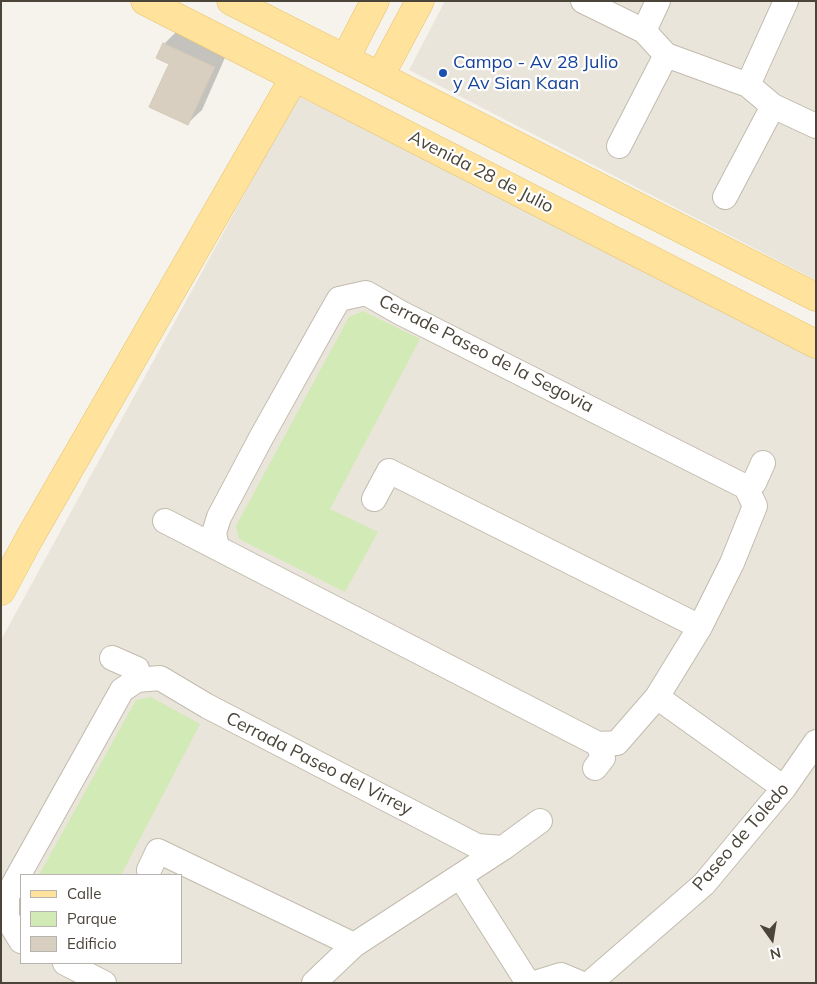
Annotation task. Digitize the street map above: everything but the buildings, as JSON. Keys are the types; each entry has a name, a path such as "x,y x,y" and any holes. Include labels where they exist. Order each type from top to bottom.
{"main road":[{"name":"Avenida 28 de Julio","path":"145,1 816,344"},
{"path":"231,1 816,297"},
{"path":"345,59 375,1"},
{"path":"380,76 420,1"},
{"path":"1,591 294,78"},
{"path":"605,236 619,232 624,227 628,212 623,200"}],"street":[{"path":"583,1 644,31 666,55 748,85 773,106 816,126"},
{"path":"644,31 658,1"},
{"path":"748,85 786,1"},
{"path":"619,146 666,55"},
{"path":"725,197 773,106"},
{"name":"Cerrade Paseo de la Segovia","path":"217,547 214,533 219,517 339,299 366,293 746,487"},
{"path":"165,521 598,744 617,744 657,697 700,627 732,562 755,506 746,487 754,483 763,463"},
{"path":"374,499 389,471 700,627"},
{"path":"20,939 7,918 7,896 122,690 137,680 137,669 112,658"},
{"name":"Cerrada Paseo del Virrey","path":"137,680 160,678 207,706 477,846 503,848"},
{"path":"657,697 784,788"},
{"path":"595,768 603,758 598,744"},
{"name":"Paseo de Toledo","path":"590,983 704,884 814,751"},
{"path":"314,983 354,945 503,848 540,821"},
{"path":"149,870 158,851 354,945"},
{"path":"460,876 528,983"},
{"path":"1,930 20,940"},
{"path":"67,964 104,983"},
{"path":"535,983 561,975 580,983"}],"shaded area":[{"path":"445,1 816,1 816,280 409,70"},
{"path":"298,96 816,352 816,983 1,983 1,640"}],"green space":[{"path":"363,311 420,339 330,509 378,532 345,592 239,539 236,526 349,317"},
{"path":"151,697 200,724 122,874 40,874 136,700"}],"place":[{"name":"Campo - Av 28 Julio y Av Sian Kaan","path":"443,73"}]}
